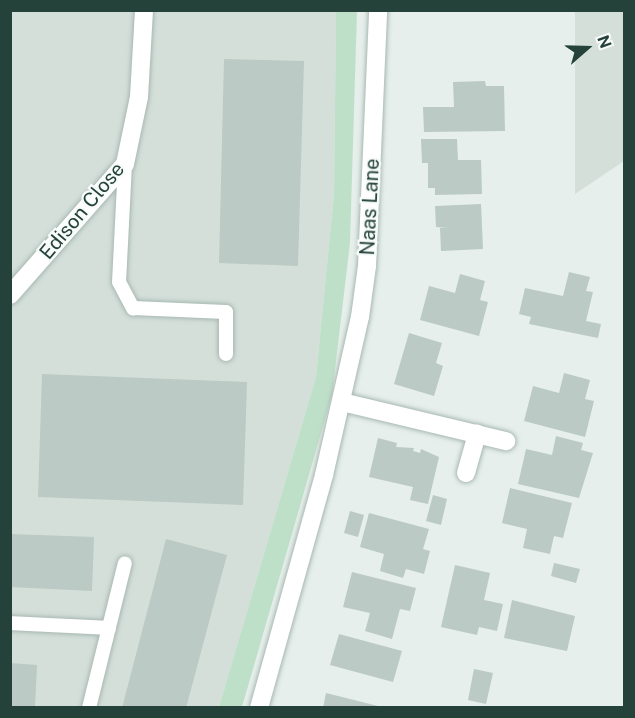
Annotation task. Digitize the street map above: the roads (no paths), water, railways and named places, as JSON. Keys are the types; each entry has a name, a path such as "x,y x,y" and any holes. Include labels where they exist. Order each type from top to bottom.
{"street":[{"name":"Edison Close","path":"10,295 125,164 139,97 144,10"},
{"name":"Naas Lane","path":"259,708 342,402 367,266 378,10"},
{"path":"342,402 506,441"},
{"path":"466,473 477,434"}],"lane":[{"path":"125,164 119,282 134,308 226,312 226,354"},
{"path":"89,708 125,563"},
{"path":"10,623 109,628"}]}
